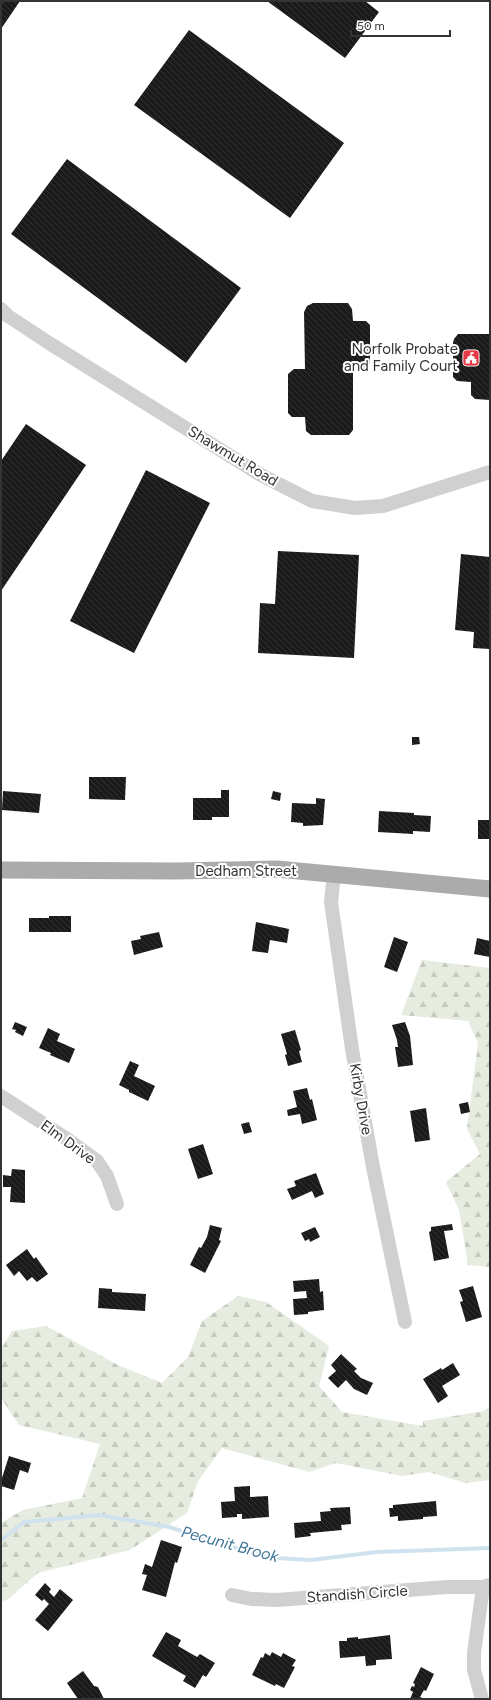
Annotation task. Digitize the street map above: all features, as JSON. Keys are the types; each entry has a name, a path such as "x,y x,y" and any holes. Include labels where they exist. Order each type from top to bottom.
{"main road":[{"name":"Dedham Street","path":"1,870 176,872 261,869 334,873 490,889"}],"street":[{"name":"Shawmut Road","path":"1,309 8,316 49,344 255,471 312,501 355,508 382,506 490,472"},
{"name":"Kirby Drive","path":"334,873 331,902 352,1049 373,1167 405,1322"},
{"name":"Elm Drive","path":"1,1096 64,1137 97,1161 107,1176 117,1204"},
{"name":"Standish Circle","path":"232,1595 251,1599 277,1600 447,1587 487,1586"},
{"path":"482,1699 474,1670 474,1658 487,1586"}],"green space":[{"path":"422,960 490,968 490,1267 468,1265 459,1210 446,1182 480,1154 467,1129 478,1043 468,1021 401,1015"},
{"path":"238,1296 266,1302 329,1346 319,1386 342,1412 423,1426 423,1421 484,1411 490,1406 490,1480 465,1483 429,1472 402,1476 336,1463 309,1472 222,1448 198,1481 187,1513 130,1550 38,1573 7,1600 1,1602 1,1523 23,1510 82,1498 100,1444 19,1425 1,1398 1,1349 12,1331 46,1326 120,1366 162,1383 188,1357 202,1321"}],"building":[{"path":"1,1 20,1 1,29"},
{"path":"267,1 365,1 379,12 345,58"},
{"path":"189,30 344,143 290,218 134,105"},
{"path":"67,159 241,288 186,363 11,234"},
{"path":"313,303 348,303 352,309 353,321 366,321 370,325 370,363 367,367 353,368 353,430 349,435 311,435 306,431 305,417 292,417 288,413 288,374 294,369 305,369 304,312 307,306"},
{"name":"Norfolk Probate and Family Court","path":"458,334 490,334 490,400 475,399 471,395 471,382 457,381 453,377 453,343"},
{"path":"26,424 86,465 1,591 1,461"},
{"path":"146,470 210,503 134,653 70,621"},
{"path":"278,551 359,555 354,658 258,653 260,603 275,604"},
{"path":"461,554 490,557 490,649 473,648 474,632 455,630"},
{"path":"412,737 419,737 420,744 412,745"},
{"path":"89,777 126,777 125,800 89,799"},
{"path":"221,790 229,790 229,817 212,817 212,820 193,820 193,798 221,798"},
{"path":"3,791 41,794 39,813 2,810"},
{"path":"273,791 281,793 280,801 271,799"},
{"path":"316,798 325,799 323,825 303,826 303,823 291,822 292,803 316,804"},
{"path":"379,811 414,813 414,815 431,816 430,832 413,831 413,834 378,832"},
{"path":"478,820 490,820 490,839 478,839"},
{"path":"49,916 71,916 71,932 29,932 29,918 49,918"},
{"path":"256,922 289,929 287,943 270,940 268,953 252,951"},
{"path":"159,932 163,947 134,955 131,941 141,939 140,936"},
{"path":"394,937 408,942 397,972 384,967"},
{"path":"477,938 490,941 490,957 474,954"},
{"path":"15,1022 27,1027 23,1036 15,1032 16,1030 12,1029"},
{"path":"405,1022 410,1036 413,1065 398,1067 395,1047 398,1047 397,1040 392,1025"},
{"path":"48,1028 60,1034 57,1041 75,1049 69,1063 50,1055 51,1053 39,1048"},
{"path":"295,1030 301,1050 299,1051 302,1062 288,1066 285,1055 287,1054 281,1034"},
{"path":"130,1061 139,1065 134,1076 155,1086 148,1101 129,1092 129,1090 119,1085"},
{"path":"307,1088 310,1100 312,1099 317,1120 302,1124 300,1114 288,1116 287,1110 297,1107 293,1091"},
{"path":"468,1102 470,1112 461,1114 459,1104"},
{"path":"426,1108 430,1140 415,1142 410,1111"},
{"path":"249,1122 252,1132 244,1134 241,1124"},
{"path":"203,1144 213,1174 198,1179 188,1149"},
{"path":"12,1169 25,1170 25,1203 10,1202 11,1187 3,1187 3,1175 11,1176"},
{"path":"316,1173 324,1194 315,1198 312,1191 292,1200 287,1189 296,1186 294,1181"},
{"path":"452,1224 453,1230 444,1231 449,1258 434,1261 429,1232 431,1231 431,1227"},
{"path":"210,1225 222,1228 219,1240 221,1241 205,1273 190,1265 199,1247 201,1248 207,1237"},
{"path":"315,1227 320,1237 310,1242 309,1239 305,1241 301,1233"},
{"path":"27,1249 34,1259 36,1257 48,1274 37,1282 32,1277 27,1281 19,1271 14,1276 6,1265"},
{"path":"319,1279 320,1292 323,1291 324,1310 308,1312 308,1314 294,1315 293,1299 307,1298 306,1291 294,1292 293,1281"},
{"path":"473,1286 482,1317 466,1322 460,1302 463,1301 459,1290"},
{"path":"99,1288 112,1289 112,1292 146,1294 145,1311 98,1308"},
{"path":"341,1354 357,1369 354,1371 361,1378 373,1383 367,1395 354,1389 346,1380 338,1388 328,1378 336,1371 331,1365"},
{"path":"453,1363 460,1375 442,1386 448,1396 438,1403 423,1379 441,1368 442,1370"},
{"path":"9,1456 31,1463 28,1473 20,1470 14,1490 1,1486 1,1481"},
{"path":"250,1486 250,1497 268,1496 269,1517 242,1519 242,1514 237,1514 237,1517 222,1518 221,1502 235,1501 234,1487"},
{"path":"436,1501 437,1516 398,1521 398,1516 390,1517 389,1508 393,1508 393,1505"},
{"path":"350,1507 351,1524 341,1525 342,1530 310,1533 311,1536 295,1538 294,1523 321,1521 320,1512 331,1511 330,1508"},
{"path":"161,1540 182,1547 177,1563 175,1562 166,1597 142,1590 147,1575 142,1574 145,1564 152,1567"},
{"path":"45,1583 51,1589 49,1592 54,1597 60,1589 73,1600 48,1631 35,1620 49,1604 44,1599 42,1601 35,1595"},
{"path":"166,1632 181,1640 178,1646 197,1657 200,1654 215,1663 206,1677 203,1675 195,1688 183,1681 186,1676 152,1656"},
{"path":"390,1635 392,1659 376,1660 376,1665 366,1666 365,1656 340,1658 339,1641 347,1641 347,1638 358,1637 358,1639"},
{"path":"272,1652 281,1657 283,1653 296,1660 292,1666 295,1667 284,1688 276,1684 275,1686 252,1675 261,1657 263,1658 265,1653 270,1656"},
{"path":"421,1667 434,1674 426,1691 424,1690 420,1697 425,1699 410,1699 413,1692 410,1690 412,1686 414,1687 415,1684 413,1683"},
{"path":"83,1671 94,1686 98,1687 104,1699 78,1699 67,1683"}],"waterway":[{"name":"Pecunit Brook","path":"1,1540 24,1522 99,1515 169,1527 217,1543 277,1558 311,1560 377,1552 490,1548"}],"place":[{"name":"Norfolk Probate and Family Court","path":"471,358"}]}
